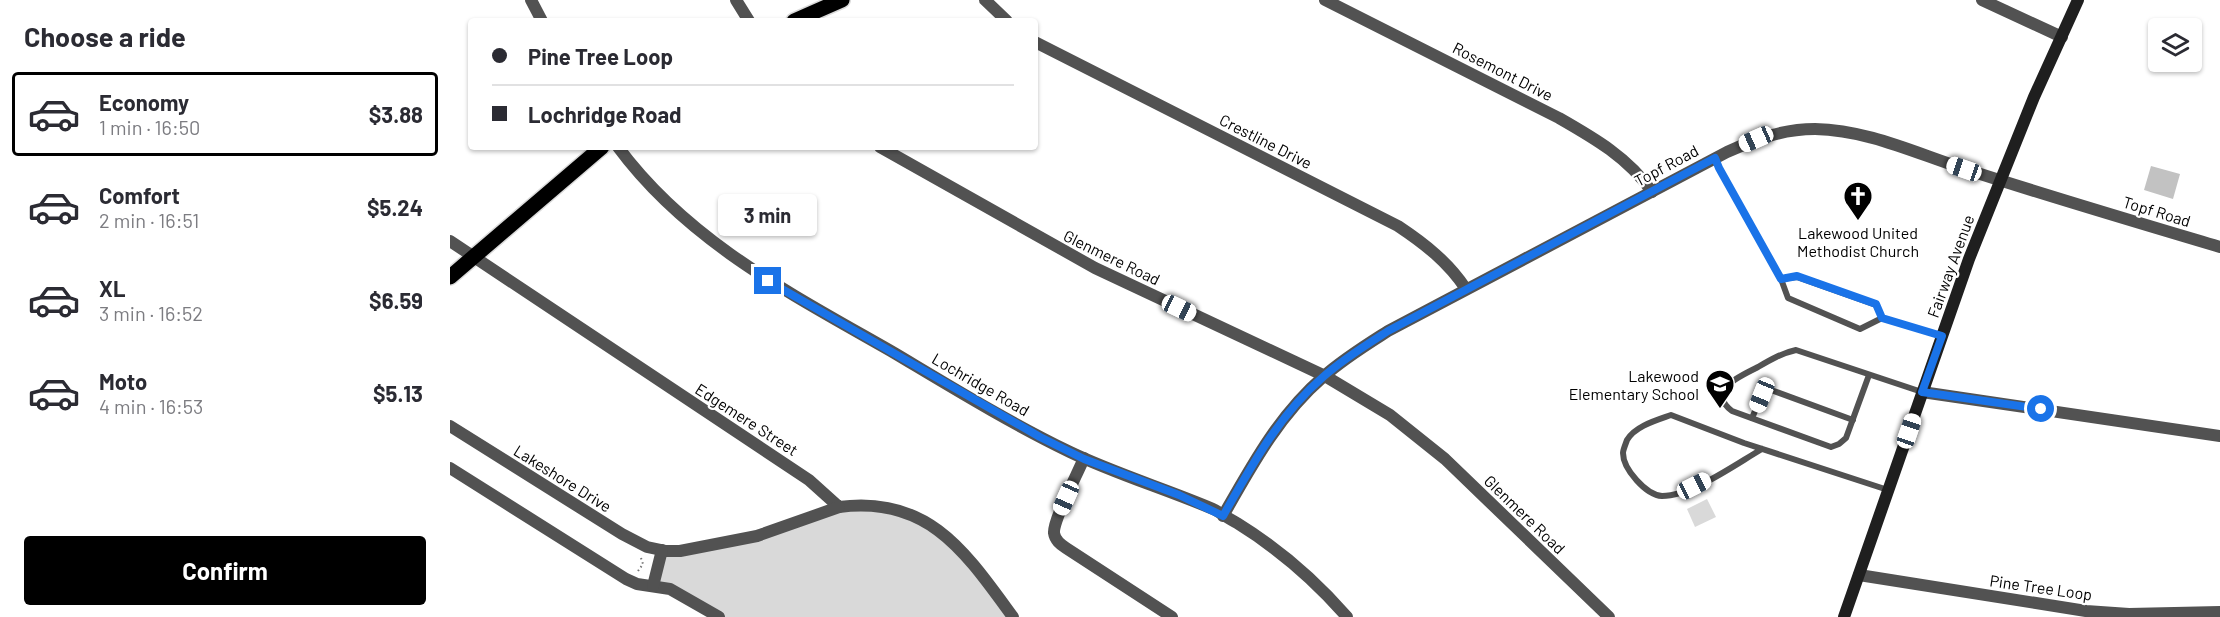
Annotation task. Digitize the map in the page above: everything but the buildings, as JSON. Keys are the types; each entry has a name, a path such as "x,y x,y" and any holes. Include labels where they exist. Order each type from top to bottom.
{"main road":[{"path":"801,18 842,0"},
{"path":"450,277 599,150"}],"street":[{"path":"531,0 540,18"},
{"path":"736,0 747,18"},
{"path":"985,0 1004,18"},
{"name":"Rosemont Drive","path":"1325,0 1585,133 1637,172 1652,192"},
{"path":"1982,0 2062,37"},
{"name":"Fairway Avenue","path":"1844,617 1968,259 1999,180 2078,0"},
{"name":"Crestline Drive","path":"1038,44 1398,226 1449,265 1466,289"},
{"name":"Topf Road","path":"1223,516 1252,465 1292,409 1324,376 1360,349 1388,331 1466,289 1715,158 1756,139 1776,133 1807,129 1875,138 1999,180 2220,248"},
{"name":"Lochridge Road","path":"620,150 645,181 680,215 740,262 778,287 1015,423 1084,459 1179,495 1223,516 1287,558 1306,574 1347,617"},
{"name":"Glenmere Road","path":"885,150 1095,268 1324,376 1390,415 1422,439 1609,617"},
{"name":"Edgemere Street","path":"450,241 809,480 839,507"},
{"path":"1922,392 2220,436"},
{"name":"Lakeshore Drive","path":"450,426 622,534 640,544 662,550 680,551 757,536 839,507"},
{"path":"1084,459 1058,518 1054,531 1055,537 1065,548 1172,617"},
{"path":"450,468 626,579 637,584 670,589 719,617"},
{"path":"839,507 863,504 890,507 916,516 934,526 974,567 1013,617"},
{"path":"653,586 662,550"},
{"name":"Pine Tree Loop","path":"1858,575 2086,611 2129,614 2220,612"}],"lane":[{"path":"1715,158 1781,279 1788,298 1860,329 1882,318 1942,336"},
{"path":"1781,279 1797,276 1876,304 1882,318"},
{"path":"1869,375 1846,438 1831,447 1732,411 1725,405 1722,398 1723,391 1731,381 1785,353 1796,350 1922,392"},
{"path":"1752,418 1762,395 1771,390 1853,420"},
{"path":"1762,449 1683,492 1659,496 1641,485 1629,471 1623,453 1628,438 1646,424 1671,415 1762,449 1888,490"}],"path":[{"path":"636,573 644,564 637,553"}],"shaded area":[{"path":"1707,499 1716,517 1695,527 1687,509"},
{"path":"839,507 905,511 974,567 1014,617 717,617 653,586 662,550 680,551"}],"place":[{"name":"Lakewood United Methodist Church","path":"1858,222"},
{"name":"Lakewood Elementary School","path":"1720,410"}],"route":[{"path":"768,281 1040,437 1115,472 1214,509 1223,516 1252,465 1292,409 1324,376 1360,349 1388,331 1715,158 1781,279 1797,276 1876,304 1882,318 1942,336 1922,392 2041,409"}]}
